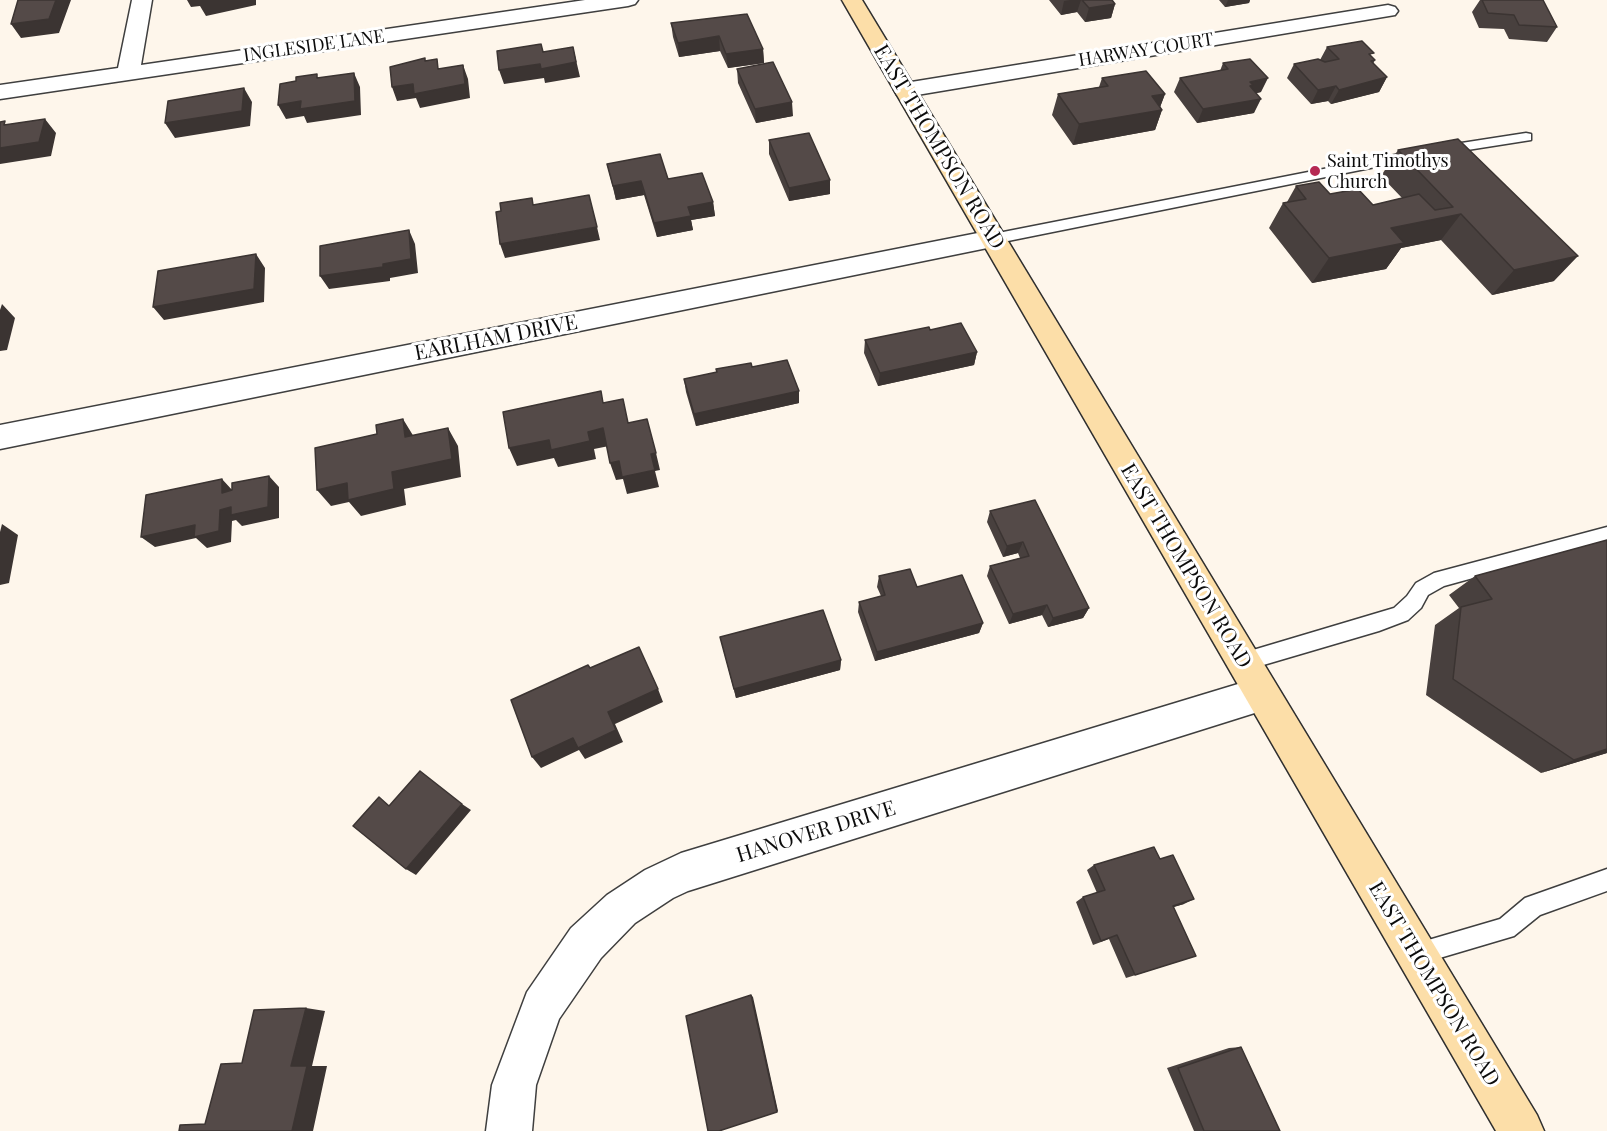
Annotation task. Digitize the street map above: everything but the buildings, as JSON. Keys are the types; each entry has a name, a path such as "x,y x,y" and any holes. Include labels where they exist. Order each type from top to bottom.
{"main road":[{"name":"EAST THOMPSON ROAD","path":"852,0 1521,1131"}],"street":[{"path":"128,73 142,0"},
{"name":"INGLESIDE LANE","path":"0,92 628,0"},
{"name":"HARWAY COURT","path":"905,90 1388,11"},
{"name":"EARLHAM DRIVE","path":"0,437 993,239"},
{"name":"HANOVER DRIVE","path":"509,1131 514,1085 542,1007 586,943 621,909 658,884 681,873 1252,678"}],"lane":[{"path":"993,239 1388,159 1526,137"},
{"path":"1252,678 1401,614 1414,602 1422,589 1440,579 1607,534"},
{"path":"1416,954 1506,928 1533,906 1607,880"}],"place":[{"name":"Saint Timothys Church","path":"1315,171"}]}
